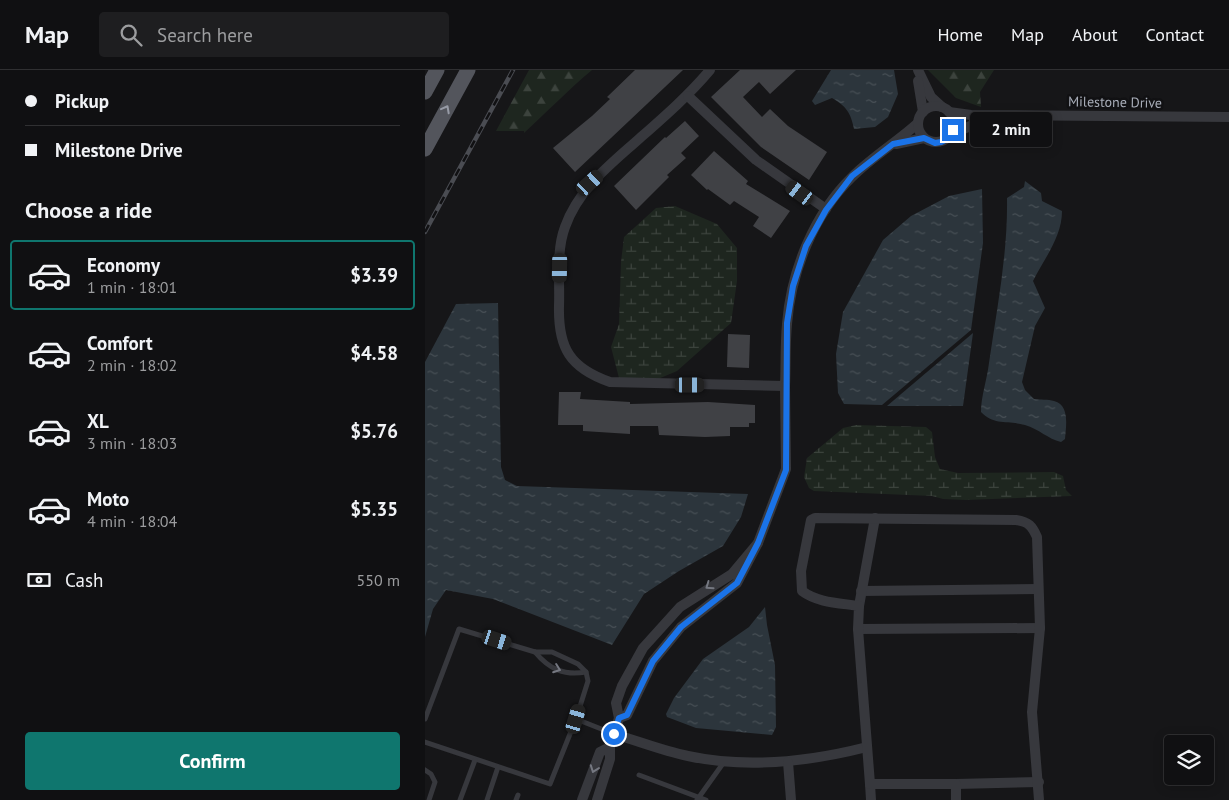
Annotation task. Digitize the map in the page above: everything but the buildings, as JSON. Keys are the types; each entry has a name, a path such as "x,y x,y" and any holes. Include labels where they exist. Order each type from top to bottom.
{"main road":[{"path":"425,92 437,70"},
{"path":"425,149 468,70"}],"street":[{"path":"711,70 688,96 590,183 576,202 565,227 560,249 559,324 562,344 579,367 595,377 610,382 785,386"},
{"path":"917,70 931,97 954,120 951,134"},
{"path":"619,718 627,715 653,661 681,627 737,583 758,543 786,470 785,386 787,323 793,286 806,246 826,210 852,176 917,123 923,112 923,100 917,70"},
{"path":"688,96 756,160 826,210"},
{"name":"Milestone Drive","path":"923,112 931,107 971,116 1229,117"},
{"name":"Milestone Drive","path":"893,144 924,138 935,143 947,139 951,134 980,120 1001,115"},
{"path":"917,123 918,129 924,138"},
{"path":"859,606 809,597 802,591 801,571 811,520 819,517 1017,520 1029,523 1037,537 1040,628 1032,712 1039,800"},
{"path":"871,800 858,629 861,591 875,518"},
{"path":"597,800 610,759 610,747 619,718 616,703 622,686 643,648 680,607 732,574 758,543"},
{"path":"861,591 1038,589"},
{"path":"858,629 1040,628"},
{"path":"614,734 688,756 724,760 788,762 826,757 867,747"},
{"path":"583,800 599,752 610,747"},
{"path":"788,762 791,800"},
{"path":"870,784 1039,782"},
{"path":"956,784 956,800"}],"lane":[{"path":"425,719 459,628 535,652 552,652 578,664 585,672 588,681 576,719 550,784 425,742"},
{"path":"535,652 545,665 571,674 585,672"},
{"path":"576,719 614,734"},
{"path":"461,800 475,760"},
{"path":"697,798 717,774 724,760"},
{"path":"487,800 499,768"},
{"path":"425,770 431,774 435,782 429,800"},
{"path":"639,775 706,800"}],"green space":[{"path":"529,70 592,70 524,133 524,131 496,131"},
{"path":"928,70 994,70 980,92 981,107 956,98"},
{"path":"675,206 717,224 737,248 737,281 731,323 677,371 658,379 619,378 611,347 619,324 621,262 624,237 656,208"},
{"path":"856,425 926,427 932,432 935,457 940,469 958,473 1054,472 1063,476 1066,490 1072,496 966,500 943,499 932,496 814,491 809,488 804,477 807,458 843,428"}],"water":[{"path":"831,70 894,70 898,94 888,117 875,127 854,129 847,110 837,101 832,98 815,105 812,101"},
{"path":"1025,181 1041,193 1042,201 1062,211 1056,239 1033,281 1045,308 1035,326 1022,382 1025,390 1034,399 1054,401 1063,407 1066,417 1066,428 1065,439 1061,442 1030,427 996,421 981,412 1001,281 1006,239 1007,198 1024,187"},
{"path":"982,189 983,243 971,330 882,405 844,404 838,393 836,354 843,312 883,240 911,216 949,196"},
{"path":"498,303 501,467 505,480 517,486 748,494 741,517 723,546 644,594 612,645 493,599 446,590 433,609 425,637 425,362 456,304"},
{"path":"973,333 963,406 887,406"},
{"path":"765,607 775,665 776,727 772,735 696,728 667,717 666,714 674,698 703,659 749,627"}],"railway":[{"path":"425,232 513,70"}],"route":[{"path":"614,734 619,718 627,715 653,661 681,627 737,583 758,543 786,470 785,386 787,323 793,286 806,246 826,210 852,176 893,144 924,138 929,142 941,142 947,139 953,130"}]}
